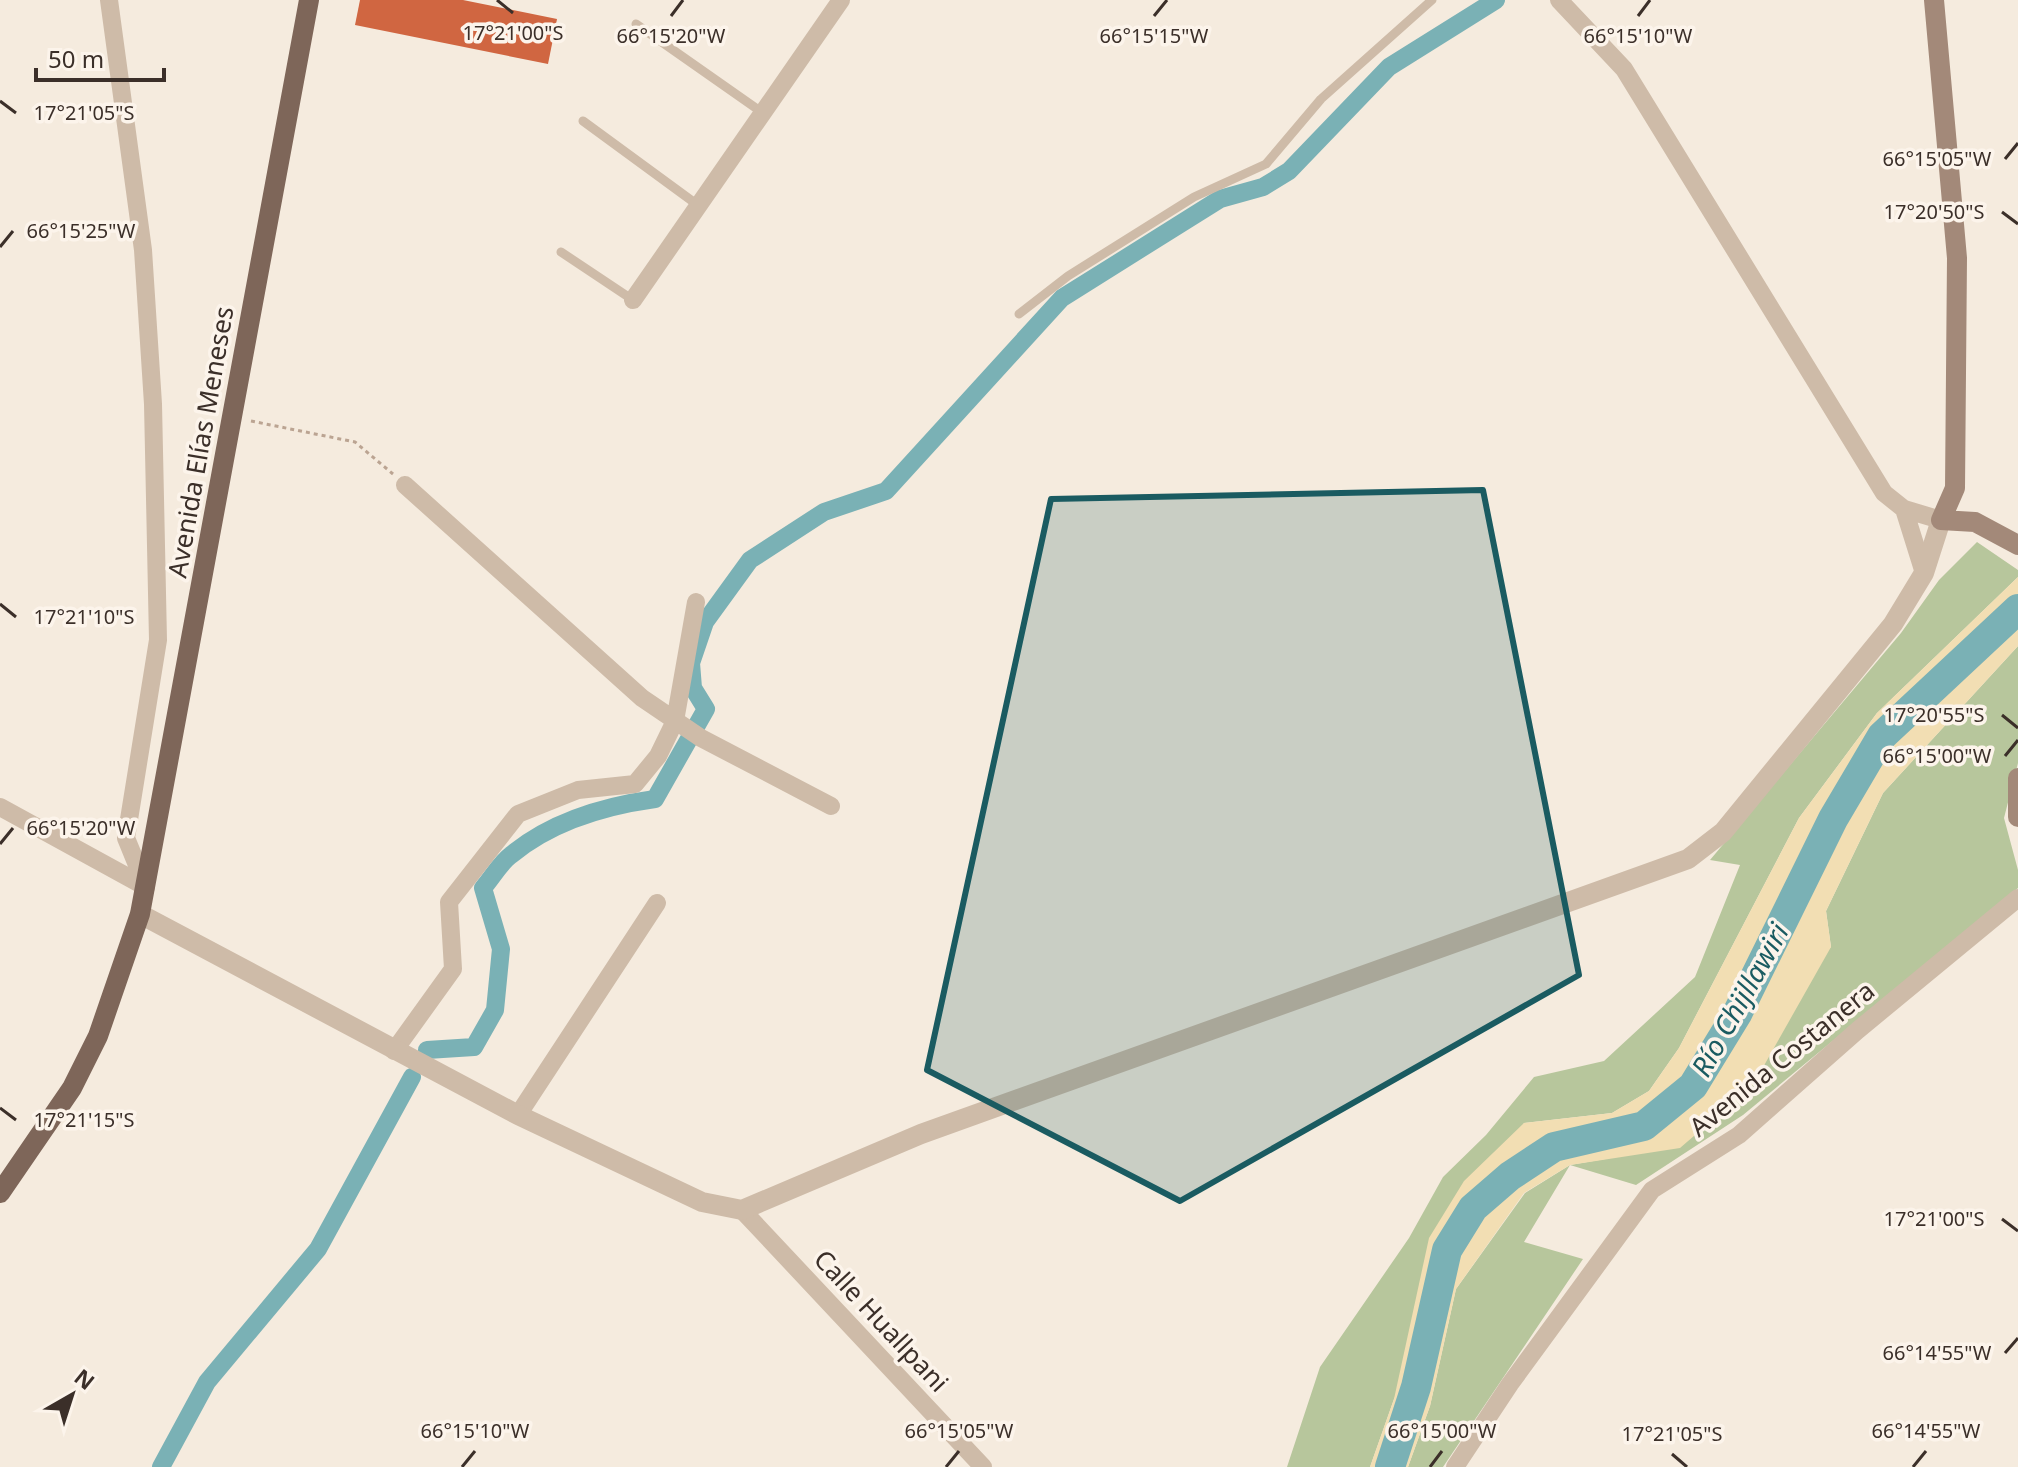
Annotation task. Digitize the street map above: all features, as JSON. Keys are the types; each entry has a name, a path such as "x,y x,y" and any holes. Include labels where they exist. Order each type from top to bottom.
{"main road":[{"name":"Avenida Elías Meneses","path":"0,1193 72,1088 98,1036 140,914 309,0"},
{"path":"1934,0 1957,258 1955,488 1941,520 1975,522 2018,545"},
{"path":"2018,778 2018,817"}],"street":[{"path":"140,914 518,1115 702,1202 742,1210 921,1134 1688,859 1723,832 1893,624 1924,573 1941,520 1904,509 1884,493 1624,69 1559,0"},
{"path":"107,1 143,250 153,404 158,640 126,838 146,887"},
{"path":"633,300 763,113 831,3"},
{"path":"405,485 642,698 687,729 831,806"},
{"path":"1904,509 1924,573"},
{"path":"394,1051 453,969 449,902 518,814 578,790 635,784 658,756 687,729 696,602"},
{"path":"0,807 146,887"},
{"name":"Avenida Costanera","path":"1455,1467 1510,1384 1652,1190 1739,1135 1858,1030 2018,898"},
{"path":"518,1115 657,903"},
{"name":"Calle Huallpani","path":"742,1210 983,1467"}],"lane":[{"path":"1019,314 1068,276 1194,197 1266,164 1321,99 1432,0"},
{"path":"636,24 763,113"},
{"path":"583,121 699,206"},
{"path":"561,252 633,300"}],"path":[{"path":"232,416 355,442 405,485"}],"highlighted area":[{"path":"1483,490 1579,975 1180,1201 927,1070 1051,499"}],"green space":[{"path":"1977,542 2018,570 2018,577 1877,713 1799,818 1679,1048 1649,1091 1612,1113 1524,1123 1394,1399 1370,1467 1287,1467 1320,1367 1409,1238 1443,1177 1486,1135 1534,1077 1604,1061 1695,977 1740,865 1710,860 1901,633 1939,580"},
{"path":"2018,646 2018,763 2004,818 2018,870 2018,888 1743,1115 1636,1185 1570,1165 1605,1159 1831,947 1826,911 1883,793"},
{"path":"1570,1165 1524,1242 1583,1259 1443,1467 1408,1467 1430,1406 1456,1289 1525,1193"}],"sand":[{"name":"Río Chijllawiri","path":"2018,577 2018,646 1883,793 1826,911 1831,947 1753,1085 1680,1148 1570,1165 1524,1193 1456,1289 1430,1406 1408,1467 1370,1467 1394,1399 1429,1238 1464,1181 1524,1123 1612,1113 1649,1091 1679,1048 1799,818 1877,713"}],"building":[{"path":"360,0 463,0 557,19 548,64 355,25"}],"waterway":[{"path":"427,1050 474,1047 495,1010 501,949 483,888 503,862 527,843 561,824 598,811 655,799 706,709 693,688 691,663 705,622 750,560 824,512 886,491 1062,298 1220,199 1263,187 1289,171 1389,67 1496,0"},
{"name":"Río Chijllawiri","path":"1390,1467 1416,1387 1447,1250 1473,1208 1510,1176 1554,1147 1644,1126 1693,1086 1737,1014 1833,819 1882,736 2018,609"},
{"path":"161,1467 207,1382 318,1249 412,1077"}]}
